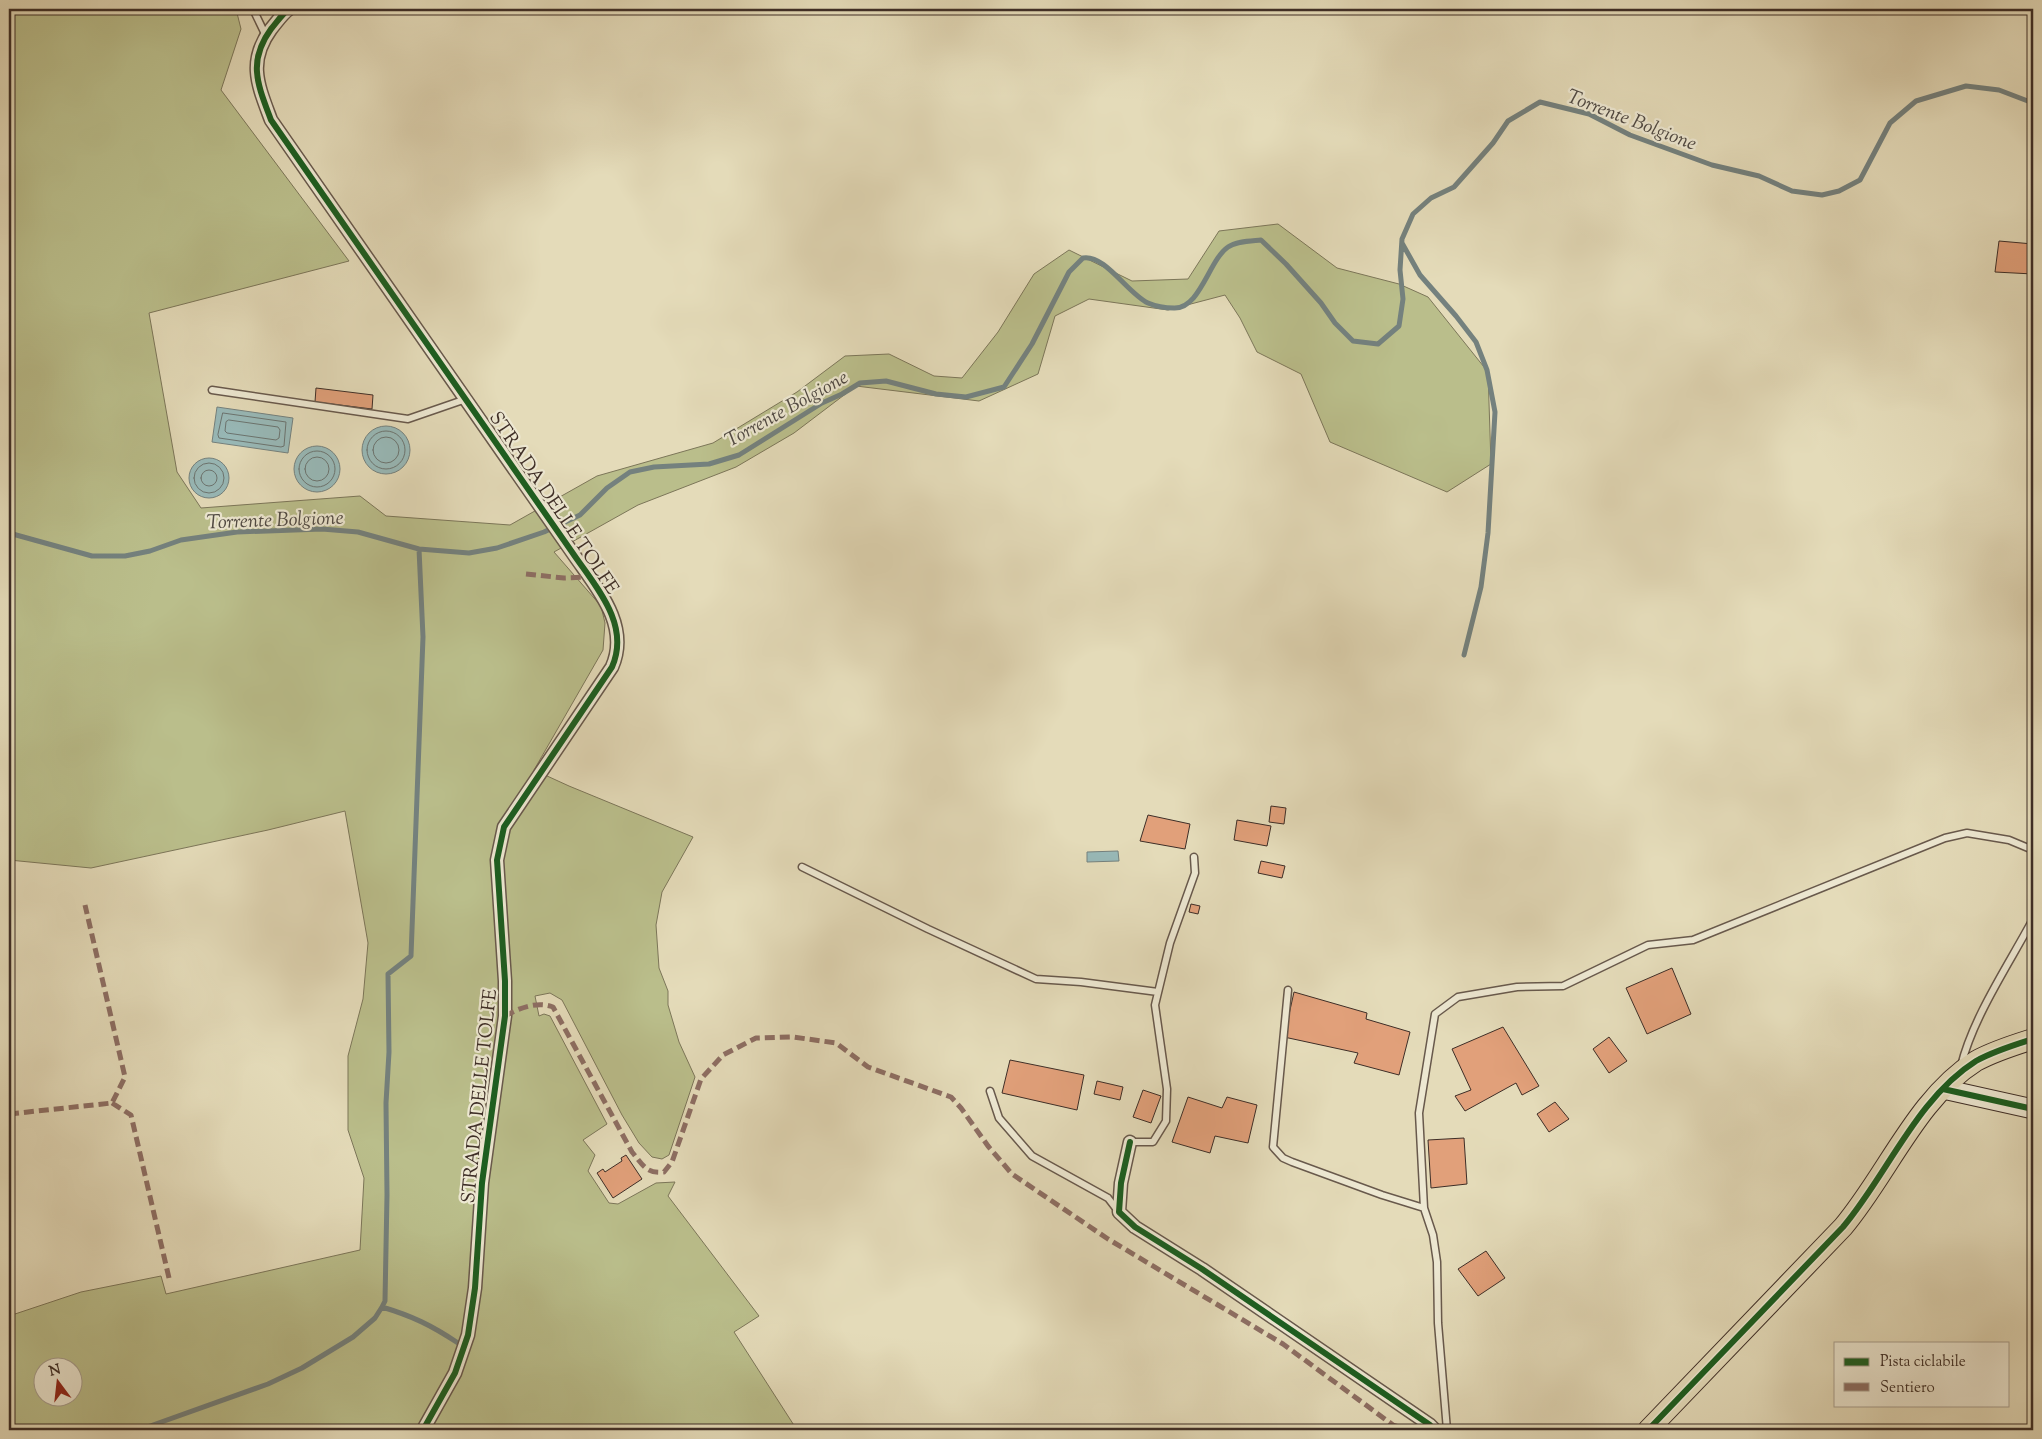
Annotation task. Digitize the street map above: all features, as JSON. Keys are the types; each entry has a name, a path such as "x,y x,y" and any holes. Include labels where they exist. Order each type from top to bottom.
{"main road":[{"path":"1648,1430 1837,1233 1865,1199 1917,1121 1943,1089 1958,1074 1990,1054 2033,1039"}],"street":[{"name":"STRADA DELLE TOLFE","path":"289,9 266,36 256,61 259,86 271,120 572,552 612,614 618,637 618,654 612,667 504,827 496,860 505,981 505,1016 482,1183 475,1288 468,1335 456,1373 422,1430"},
{"path":"1943,1089 2033,1109"},
{"path":"1130,1142 1121,1183 1119,1212 1135,1227 1202,1270 1435,1430"}],"lane":[{"path":"253,9 266,36"},
{"path":"212,390 408,419 466,399"},
{"path":"1447,1430 1438,1323 1437,1262 1433,1235 1424,1208 1419,1113 1435,1014 1458,997 1517,987 1563,986 1648,945 1693,940 1904,854 1967,832 2009,840 2033,850"},
{"path":"1130,1142 1154,1142 1166,1121 1167,1089 1155,1005 1170,943 1195,873 1194,857"},
{"path":"802,867 928,929 1036,979 1081,982 1158,992"},
{"path":"1958,1074 1964,1052 1979,1018 2033,919"},
{"path":"1288,990 1273,1147 1283,1158 1292,1162 1382,1195 1424,1208"},
{"path":"990,1091 999,1118 1032,1156 1108,1198 1119,1212"}],"green space":[{"path":"9,9 236,9 241,29 221,90 349,261 149,313 177,472 201,508 360,496 386,516 510,525 597,476 713,443 797,392 845,356 889,354 934,376 962,378 998,332 1034,274 1069,250 1132,281 1188,279 1219,231 1278,224 1337,268 1399,284 1428,297 1488,372 1491,464 1447,492 1330,442 1301,374 1257,352 1240,318 1225,295 1168,310 1089,299 1055,316 1038,374 979,401 856,386 794,433 736,467 638,505 554,552 601,606 605,623 603,650 534,770 693,837 662,892 656,925 659,968 668,991 668,1005 679,1042 695,1077 669,1155 662,1159 652,1157 639,1143 622,1115 562,1000 550,993 535,996 539,1016 544,1014 550,1016 607,1124 583,1140 595,1155 588,1171 609,1203 618,1204 656,1183 675,1182 668,1196 759,1316 734,1332 797,1430 9,1430 9,1316 81,1292 161,1276 166,1294 360,1250 364,1178 348,1130 348,1056 363,999 368,943 345,811 268,830 91,868 9,860"}],"water":[{"path":"217,407 293,418 288,453 212,442"},
{"path":"386,426 395,428 403,433 408,441 410,450 408,459 403,467 395,472 386,474 377,472 369,467 364,459 362,450 364,441 369,433 377,428"},
{"path":"313,446 321,446 330,450 336,456 340,469 336,482 330,488 321,492 313,492 304,488 298,482 294,473 294,465 298,456 304,450"},
{"path":"209,458 223,464 229,478 223,492 209,498 195,492 189,478 195,464"},
{"path":"1118,851 1119,861 1087,862 1087,852"}],"building":[{"path":"1999,241 2033,244 2033,274 1995,272"},
{"path":"316,388 373,395 372,409 315,402"},
{"path":"1271,806 1286,808 1284,824 1269,822"},
{"path":"1148,815 1190,824 1185,849 1140,841"},
{"path":"1237,820 1271,826 1267,846 1234,840"},
{"path":"1261,861 1285,866 1282,878 1258,873"},
{"path":"1191,904 1200,906 1198,914 1189,912"},
{"path":"1672,968 1691,1014 1647,1034 1626,988"},
{"path":"1294,992 1367,1013 1366,1019 1410,1032 1399,1075 1354,1063 1358,1053 1284,1037"},
{"path":"1503,1027 1539,1086 1522,1095 1516,1083 1465,1111 1455,1096 1471,1090 1452,1049"},
{"path":"1609,1037 1627,1061 1609,1073 1593,1049"},
{"path":"1010,1060 1084,1075 1077,1110 1002,1093"},
{"path":"1097,1081 1123,1087 1120,1100 1094,1094"},
{"path":"1143,1090 1161,1096 1151,1123 1133,1117"},
{"path":"1188,1097 1222,1108 1227,1097 1257,1105 1248,1143 1215,1136 1210,1153 1172,1142"},
{"path":"1555,1102 1569,1119 1549,1132 1537,1114"},
{"path":"1464,1138 1467,1184 1431,1188 1428,1140"},
{"path":"626,1155 642,1179 613,1198 597,1173 603,1169 605,1172 622,1161 621,1158"},
{"path":"1486,1251 1505,1278 1478,1296 1458,1269"}],"waterway":[{"name":"Torrente Bolgione","path":"9,533 92,556 125,556 150,551 181,540 237,532 322,529 358,532 419,549 469,553 497,548 544,532 580,515 607,488 630,472 654,467 709,464 739,455 822,403 860,383 886,381 936,394 966,397 1004,387 1032,344 1069,272 1083,258 1091,258 1100,262 1132,292 1148,303 1174,308 1183,306 1191,301 1198,293 1221,253 1228,247 1239,242 1261,240 1286,264 1321,303 1335,323 1353,341 1378,344 1399,326 1403,299 1400,270 1402,239 1413,214 1431,198 1454,187 1493,143 1508,121 1540,102 1589,114 1630,135 1712,165 1759,176 1792,191 1822,195 1839,191 1860,180 1890,123 1916,101 1966,86 1999,90 2033,103"},
{"path":"1402,243 1420,275 1476,342 1487,370 1495,412 1488,533 1481,587 1464,655"},
{"path":"139,1430 268,1384 302,1368 353,1337 375,1318 385,1301 386,1103 389,1052 388,974 411,956 423,637 419,549"},
{"path":"382,1307 421,1322 458,1343"}],"marked path":[{"path":"526,574 564,578 589,577"},
{"path":"9,1114 112,1103 125,1077 85,905"},
{"path":"505,1016 528,1006 547,1005 553,1007 632,1152 645,1168 653,1172 664,1172 672,1162 701,1079 723,1055 756,1038 793,1037 836,1043 868,1067 951,1097 1012,1174 1108,1239 1283,1344 1393,1425 1408,1430"},
{"path":"112,1103 131,1115 169,1278"}],"cycle path":[{"path":"289,9 271,29 259,52 257,63 259,85 271,120 591,578 608,606 617,636 617,651 612,667 504,827 497,860 505,981 505,1016 482,1183 475,1288 468,1335 455,1373 423,1430"},
{"path":"1648,1430 1843,1227 1904,1138 1937,1095 1955,1077 1976,1061 1997,1051 2033,1039"},
{"path":"1943,1089 2033,1109"},
{"path":"1130,1142 1121,1183 1119,1212 1135,1227 1202,1269 1435,1430"}]}
